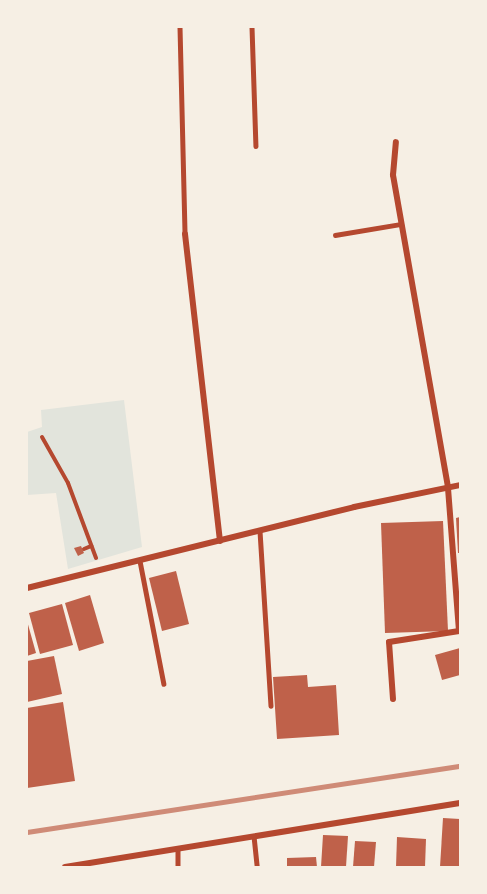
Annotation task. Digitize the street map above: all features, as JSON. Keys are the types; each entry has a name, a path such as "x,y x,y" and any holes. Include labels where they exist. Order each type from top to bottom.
{"street":[{"path":"393,699 389,642 460,631 448,487 393,175 396,141"},
{"path":"185,234 220,541"},
{"path":"27,588 460,485"},
{"path":"65,867 460,803"}],"lane":[{"path":"180,27 185,234"},
{"path":"252,27 256,146"},
{"path":"335,235 402,224"},
{"path":"260,531 271,706"},
{"path":"140,561 164,684"},
{"path":"254,836 257,867"},
{"path":"178,849 178,867"}],"path":[{"path":"42,437 68,483 101,570"},
{"path":"84,549 92,546"}],"shaded area":[{"path":"124,400 142,547 68,569 56,493 27,495 27,432 42,427 41,410"}],"building":[{"path":"460,517 460,553 458,553 456,518"},
{"path":"443,521 448,631 385,633 381,523"},
{"path":"81,546 84,553 78,556 74,548"},
{"path":"176,571 189,624 162,631 149,578"},
{"path":"90,595 104,643 79,651 65,603"},
{"path":"62,604 73,645 40,654 29,613"},
{"path":"27,621 36,653 27,656"},
{"path":"460,648 460,675 442,680 435,655"},
{"path":"54,656 62,694 27,702 27,661"},
{"path":"307,675 308,687 336,685 339,735 277,739 273,677"},
{"path":"63,702 75,781 27,788 27,708"},
{"path":"443,818 460,819 460,867 440,867"},
{"path":"323,835 348,836 346,867 321,867"},
{"path":"397,837 426,839 425,867 396,867"},
{"path":"355,841 376,842 374,867 353,867"},
{"path":"316,857 317,867 287,867 287,858"}],"railway":[{"path":"27,832 460,766"}]}
